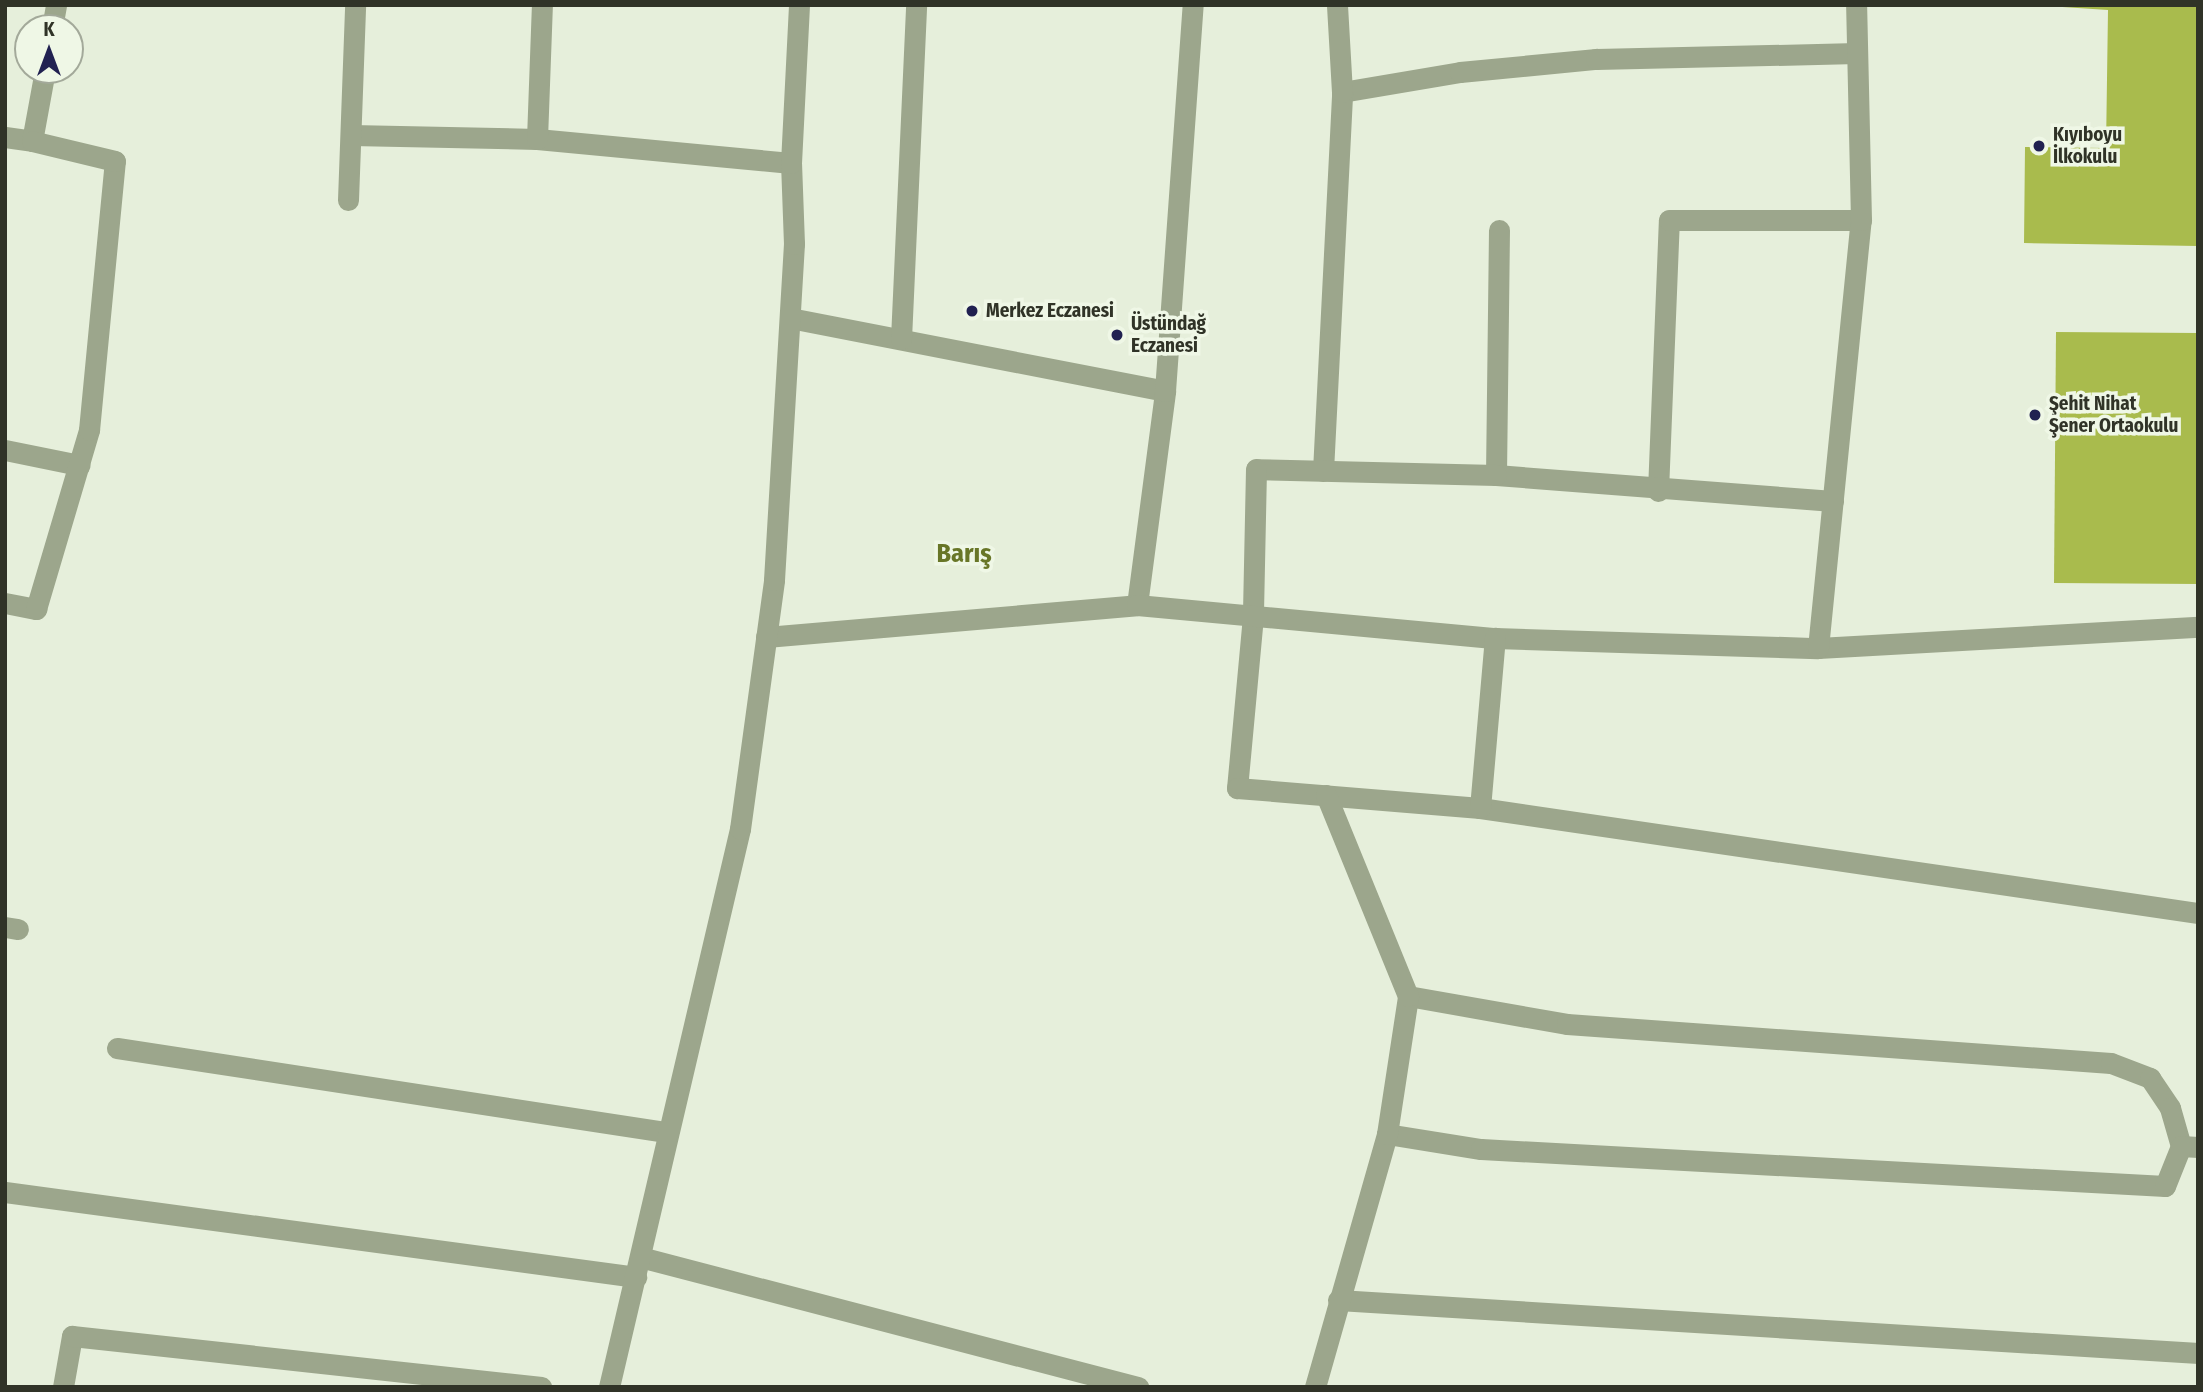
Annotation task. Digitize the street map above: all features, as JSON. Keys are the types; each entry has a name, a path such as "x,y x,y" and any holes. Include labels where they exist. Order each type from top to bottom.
{"street":[{"path":"348,200 355,5"},
{"path":"537,139 542,5"},
{"path":"609,1387 638,1267 665,1132 740,830 766,637 790,318 790,163 799,5"},
{"path":"901,339 916,5"},
{"path":"1138,605 1165,391 1193,5"},
{"path":"1323,471 1342,92 1337,5"},
{"path":"1818,648 1861,220 1856,5"},
{"path":"1342,92 1460,72 1596,59 1857,53"},
{"path":"32,141 42,84"},
{"path":"351,135 537,139 790,163"},
{"path":"5,137 115,161 89,430 36,609 5,603"},
{"path":"1658,491 1669,220 1861,220"},
{"path":"1496,475 1499,230"},
{"path":"790,318 1165,391"},
{"path":"5,450 79,465"},
{"path":"1833,501 1658,491 1496,475 1256,469 1252,616 1237,788 1480,808 2198,913"},
{"path":"766,637 1138,605 1495,638 1818,648 2198,627"},
{"path":"1480,808 1495,638"},
{"path":"1315,1387 1387,1134 1408,996 1326,795"},
{"path":"1387,1134 1481,1149 2165,1186 2189,1146 2170,1108 2150,1078 2111,1063 1567,1024 1408,996"},
{"path":"117,1048 665,1132"},
{"path":"5,1192 638,1267 1138,1387"},
{"path":"1338,1300 2198,1353"},
{"path":"62,1387 72,1336 541,1387"}],"building":[{"path":"2032,5 2198,5 2198,246 2024,243 2025,147 2106,148 2108,10"},
{"path":"2056,332 2198,333 2198,584 2054,583"}],"place":[{"name":"Kıyıboyu İlkokulu","path":"2039,146"},
{"name":"Merkez Eczanesi","path":"972,311"},
{"name":"Üstündağ Eczanesi","path":"1117,335"},
{"name":"Şehit Nihat Şener Ortaokulu","path":"2035,415"}],"district":[{"name":"Barış","path":"964,554"}]}
